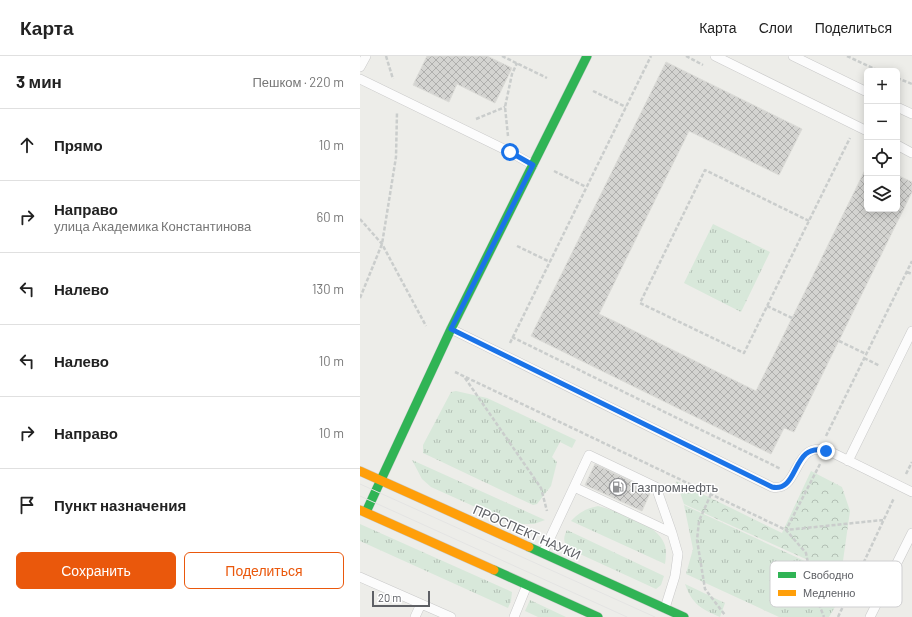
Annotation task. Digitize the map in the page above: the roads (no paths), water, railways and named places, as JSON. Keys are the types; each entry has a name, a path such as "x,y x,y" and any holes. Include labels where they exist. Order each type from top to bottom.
{"main road":[{"path":"587,56 451,329 380,480 363,511 598,617"},
{"name":"ПРОСПЕКТ НАУКИ","path":"360,471 684,617"}],"lane":[{"path":"360,67 366,56"},
{"path":"715,56 864,129"},
{"path":"793,56 864,91"},
{"path":"360,79 510,152 533,165"},
{"path":"900,108 912,114"},
{"path":"900,147 912,153"},
{"path":"451,329 772,487 778,488 787,484 801,458 806,454 811,451 823,450 912,492"},
{"path":"848,461 912,331"},
{"path":"543,553 589,455 617,471 656,487 678,554 675,576 665,609"},
{"path":"574,487 623,506 672,533"},
{"path":"898,561 912,533"},
{"path":"360,577 451,617"},
{"path":"514,617 527,585"},
{"path":"415,617 421,604"},
{"path":"870,617 875,607"}],"tram line":[{"path":"360,484 655,617"},
{"path":"360,496 627,617"}],"place":[{"name":"Газпромнефть","path":"618,487"}]}
